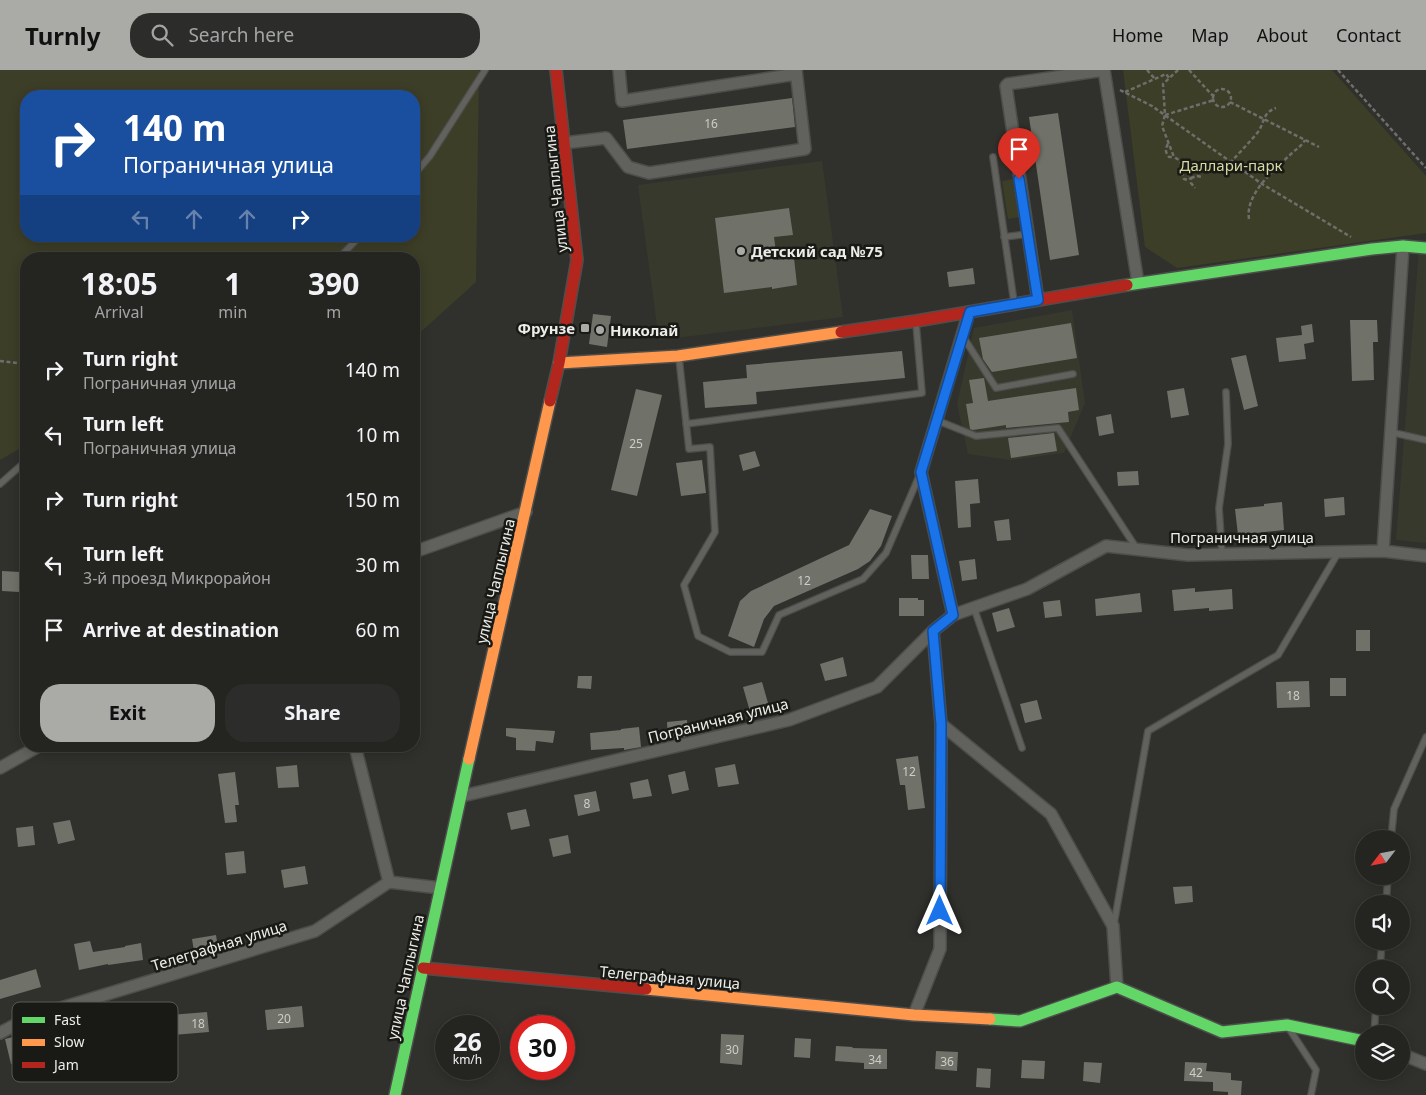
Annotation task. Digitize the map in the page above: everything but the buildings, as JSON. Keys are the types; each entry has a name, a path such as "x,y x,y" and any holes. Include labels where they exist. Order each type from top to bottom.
{"street":[{"name":"улица Чаплыгина","path":"395,1095 559,363 578,260 556,70"},
{"path":"564,143 606,138 628,167 649,173 806,149 796,72 622,101 619,70"},
{"path":"1038,300 1006,86 1104,70 1138,283"},
{"path":"559,363 678,356 916,321 1138,283 1372,249 1403,246 1426,248"},
{"path":"1383,552 1403,246"},
{"path":"953,615 921,472 970,312"},
{"path":"420,550 526,512"},
{"name":"Пограничная улица","path":"462,796 789,720 877,687 933,631 953,615 1027,589 1106,546 1188,555 1383,552 1426,556"},
{"path":"914,1015 940,949 941,724 933,631"},
{"path":"941,724 1051,814 1113,926 1118,987 1222,1032 1287,1026 1355,1039"},
{"path":"0,768 28,752"},
{"path":"358,752 390,882 440,888"},
{"name":"Телеграфная улица","path":"81,1002 315,932 390,882"},
{"name":"Телеграфная улица","path":"423,968 914,1015 1020,1021 1118,987"},
{"name":"Телеграфная улица","path":"0,1033 12,1027"},
{"path":"1410,1058 1426,1064"}],"lane":[{"path":"420,168 430,156 485,70"},
{"path":"992,157 1015,304"},
{"path":"1004,237 1028,234"},
{"path":"345,252 354,242"},
{"path":"686,424 922,393 916,321"},
{"path":"962,335 996,388 1073,374"},
{"path":"678,356 688,449 710,447 716,532 684,586 698,636 730,652 762,652 778,615 862,579 886,553 921,472"},
{"path":"1222,554 1219,508 1228,444 1226,392"},
{"path":"936,420 976,436 1058,428 1137,549"},
{"path":"1390,432 1426,440"},
{"path":"0,484 20,466"},
{"path":"1113,926 1148,731 1278,655 1338,553"},
{"path":"974,608 1022,748"},
{"path":"1392,830 1394,809 1426,737"},
{"path":"1287,1026 1316,1070 1311,1095"}],"path":[{"path":"1147,70 1155,78"},
{"path":"1174,157 1162,126 1165,115 1163,84 1178,70"},
{"path":"1188,70 1213,96 1219,106 1230,102"},
{"path":"1338,70 1426,168"},
{"path":"1125,92 1166,74 1169,78"},
{"path":"1107,86 1125,92 1152,106 1262,184 1372,249"},
{"path":"1213,96 1218,90 1227,90 1231,97 1230,102"},
{"path":"1165,115 1214,100"},
{"path":"1230,102 1319,147"},
{"path":"1230,162 1259,131 1263,119 1269,111 1276,108"},
{"path":"1249,219 1248,211 1251,199 1262,184 1305,140"},
{"path":"1168,144 1166,149 1169,157 1179,160 1196,188"},
{"path":"1183,166 1181,171 1184,180 1197,176 1202,177"},
{"path":"0,361 20,363"}],"shaded area":[{"name":"Детский сад №75","path":"822,161 843,317 659,340 638,185"},
{"path":"1419,249 1426,251 1426,543 1396,540"},
{"path":"1072,310 1085,403 1064,453 1010,460 968,454 957,404 974,328"}],"green space":[{"path":"0,70 479,70 476,282 420,333 420,252 20,252 20,448 0,460"},
{"name":"Даллари-парк","path":"1123,70 1332,70 1426,176 1426,233 1177,268 1145,247"},
{"path":"1014,179 1019,217 1008,219 1002,181"}],"traffic: fast":[{"path":"1127,285 1372,249 1403,246 1426,248"},
{"path":"395,1095 469,759"},
{"path":"990,1019 1020,1021 1117,987 1222,1032 1287,1025 1355,1039"}],"traffic: slow":[{"path":"559,363 678,356 841,332"},
{"path":"469,759 550,401"},
{"path":"646,989 914,1015 990,1019"}],"traffic: jam":[{"path":"550,401 559,363 577,260 556,70"},
{"path":"841,332 1127,285"},
{"path":"423,968 646,989"}],"place":[{"name":"Детский сад №75","path":"741,251"},
{"name":"Фрунзе","path":"585,328"},
{"name":"Николай","path":"600,330"}],"route":[{"path":"940,911 941,724 933,631 953,615 921,472 970,312 1038,300 1019,179"}]}
